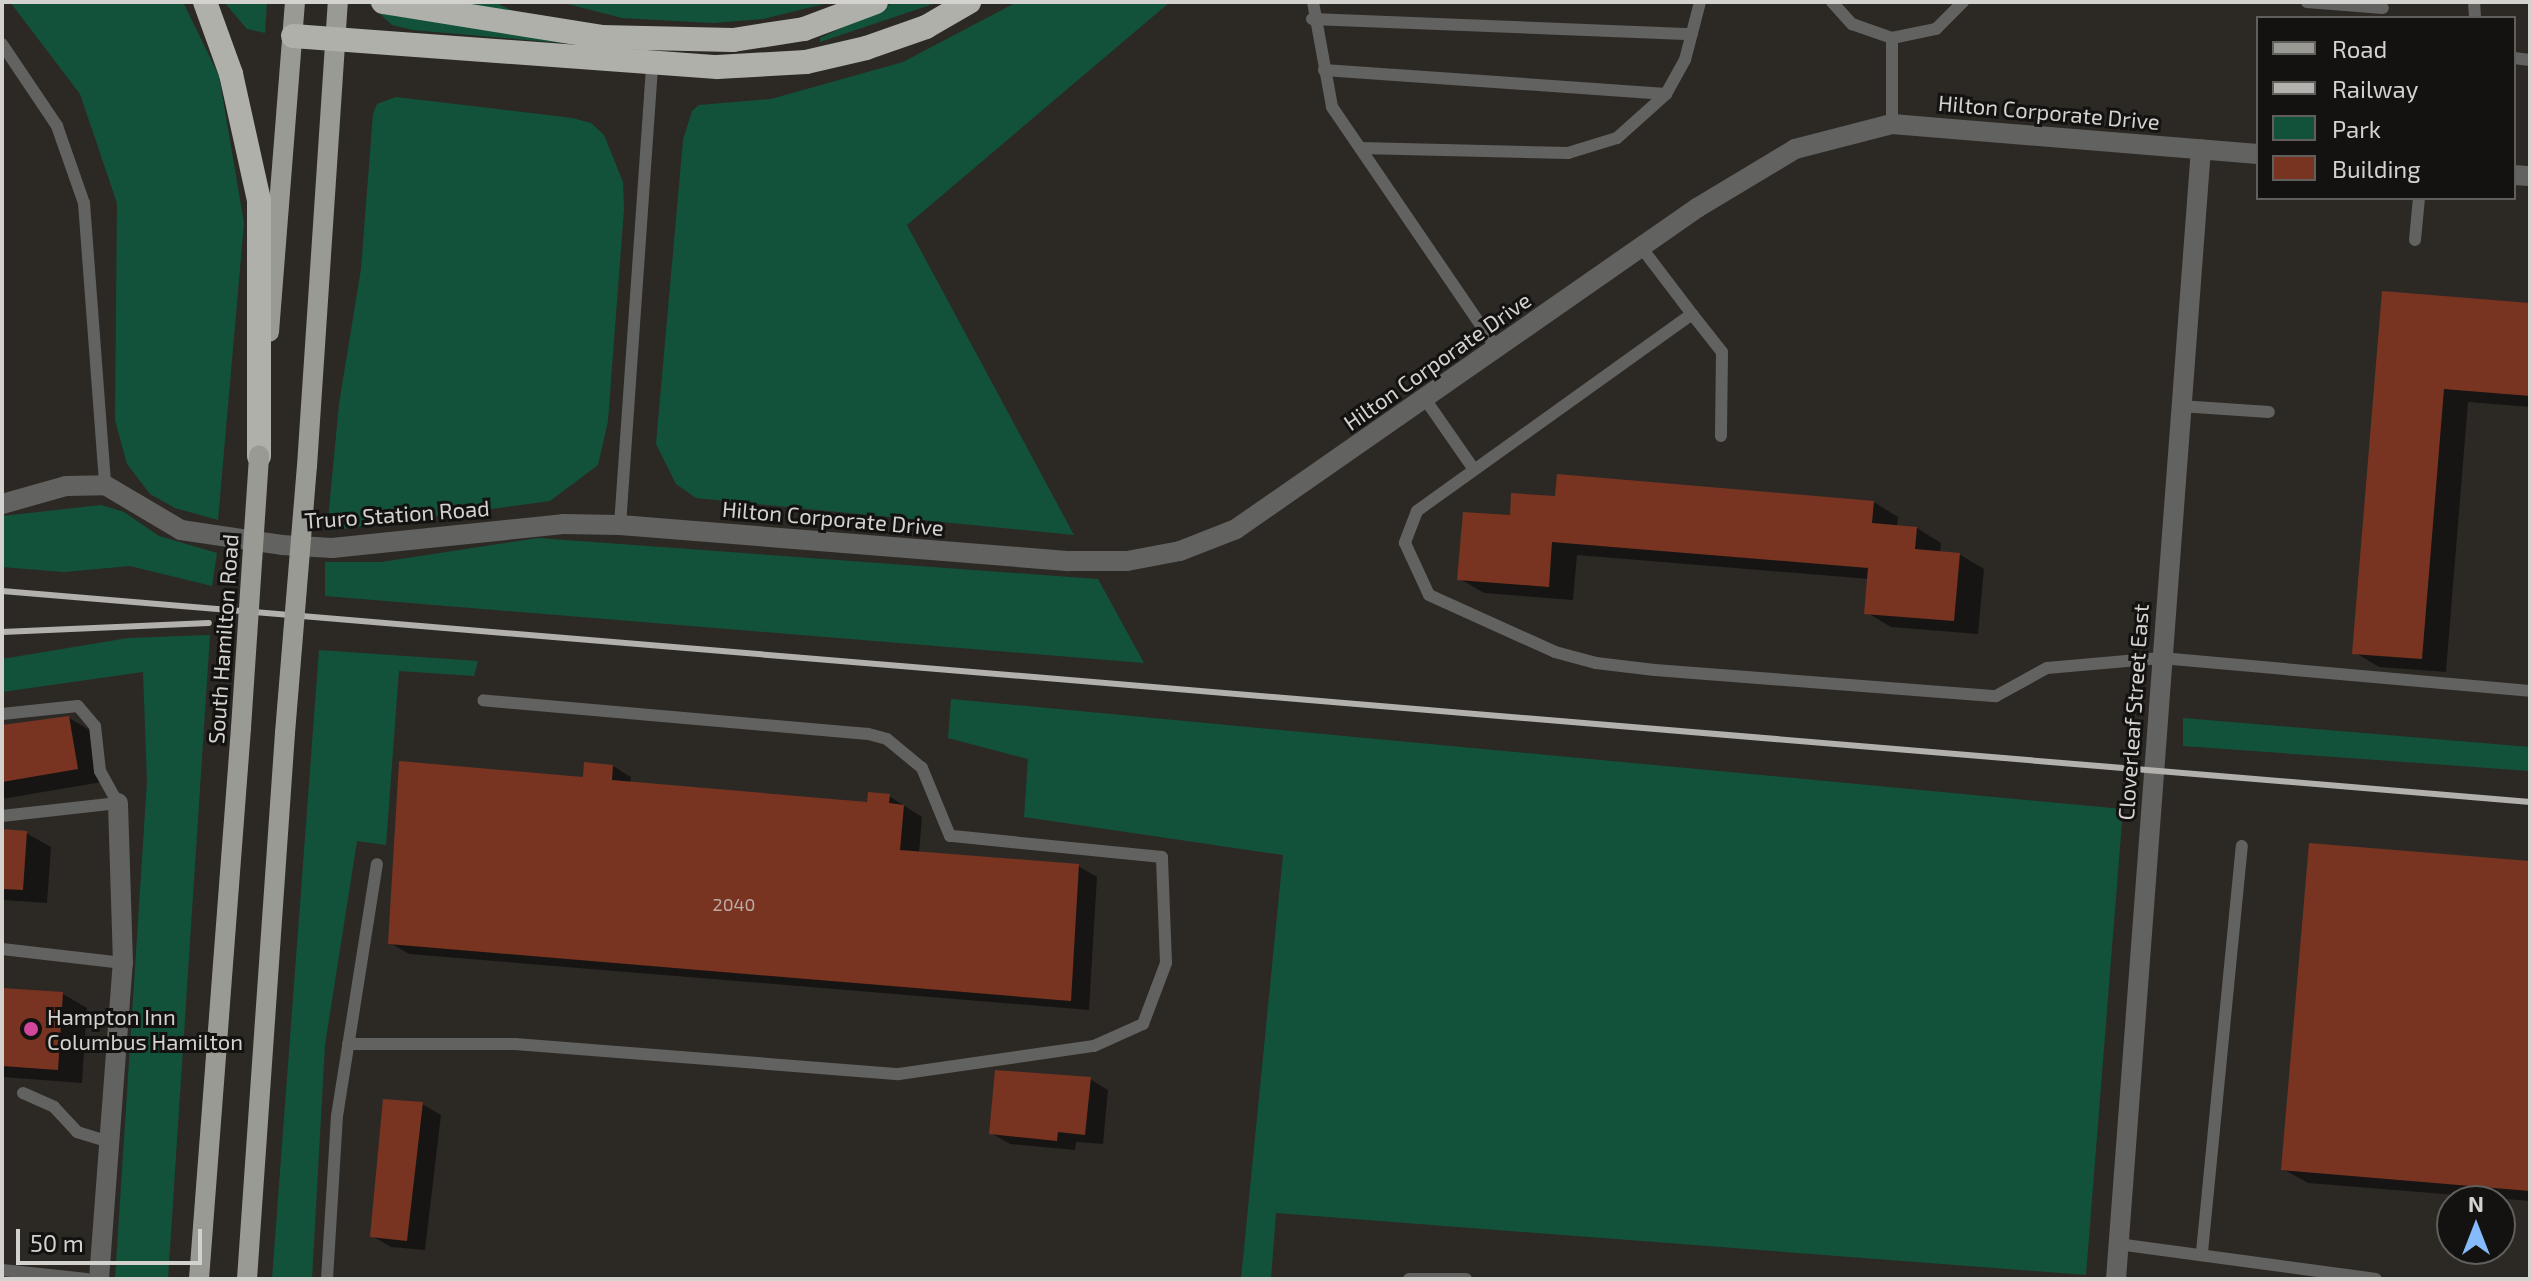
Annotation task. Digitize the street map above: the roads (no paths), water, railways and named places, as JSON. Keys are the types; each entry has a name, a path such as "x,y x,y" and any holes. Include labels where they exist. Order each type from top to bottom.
{"highway":[{"path":"205,2 231,74 259,200 259,456"},
{"path":"383,2 601,37 733,40 804,29 876,2"},
{"path":"293,36 652,66 806,62 926,27 969,2"}],"main road":[{"name":"South Hamilton Road","path":"199,1279 295,2"},
{"path":"247,1279 338,2"}],"street":[{"name":"Hilton Corporate Drive","path":"620,525 1070,561 1127,561 1180,551 1236,529 1641,247 1783,154 1835,134 1892,124 2256,154"},
{"name":"Cloverleaf Street East","path":"2116,1279 2201,149"},
{"path":"2,504 66,486 105,485"},
{"name":"Truro Station Road","path":"105,485 181,530 230,541 332,548 563,524 620,525"},
{"path":"99,1279 123,963 118,803"}],"lane":[{"path":"1313,2 1312,19 1332,107 1497,349"},
{"path":"1360,148 1568,153 1617,138 1666,94 1692,34 1700,2"},
{"path":"1832,2 1852,24 1892,38 1936,29 1963,2"},
{"path":"2307,2 2383,9"},
{"path":"1312,19 1692,34"},
{"path":"1892,38 1892,124"},
{"path":"2,44 57,126 84,203 105,485"},
{"path":"620,525 652,66"},
{"path":"1324,70 1666,94"},
{"path":"2415,240 2419,200"},
{"path":"1641,247 1722,352 1721,436"},
{"path":"1692,314 1417,511 1405,543 1429,595 1555,652 1640,668 1996,696 2047,668 2161,658 2530,691"},
{"path":"1425,399 1473,468"},
{"path":"2180,406 2269,412"},
{"path":"348,1044 515,1044 899,1074 1094,1046 1143,1024 1166,963 1162,857 950,836 922,768 887,739 868,734 483,700"},
{"path":"2,714 78,706 95,726 100,771 118,803 2,816"},
{"path":"2202,1252 2242,846"},
{"path":"327,1279 337,1116 377,864"},
{"path":"2,949 123,963"},
{"path":"23,1093 54,1107 77,1132 110,1142"},
{"path":"2118,1244 2202,1252 2376,1279"},
{"path":"2,1270 87,1279"},
{"path":"1409,1279 1466,1279"}],"railway":[{"path":"2,591 2530,802"},
{"path":"2,632 209,623"}],"place":[{"name":"Hampton Inn Columbus Hamilton","path":"31,1029"}]}
